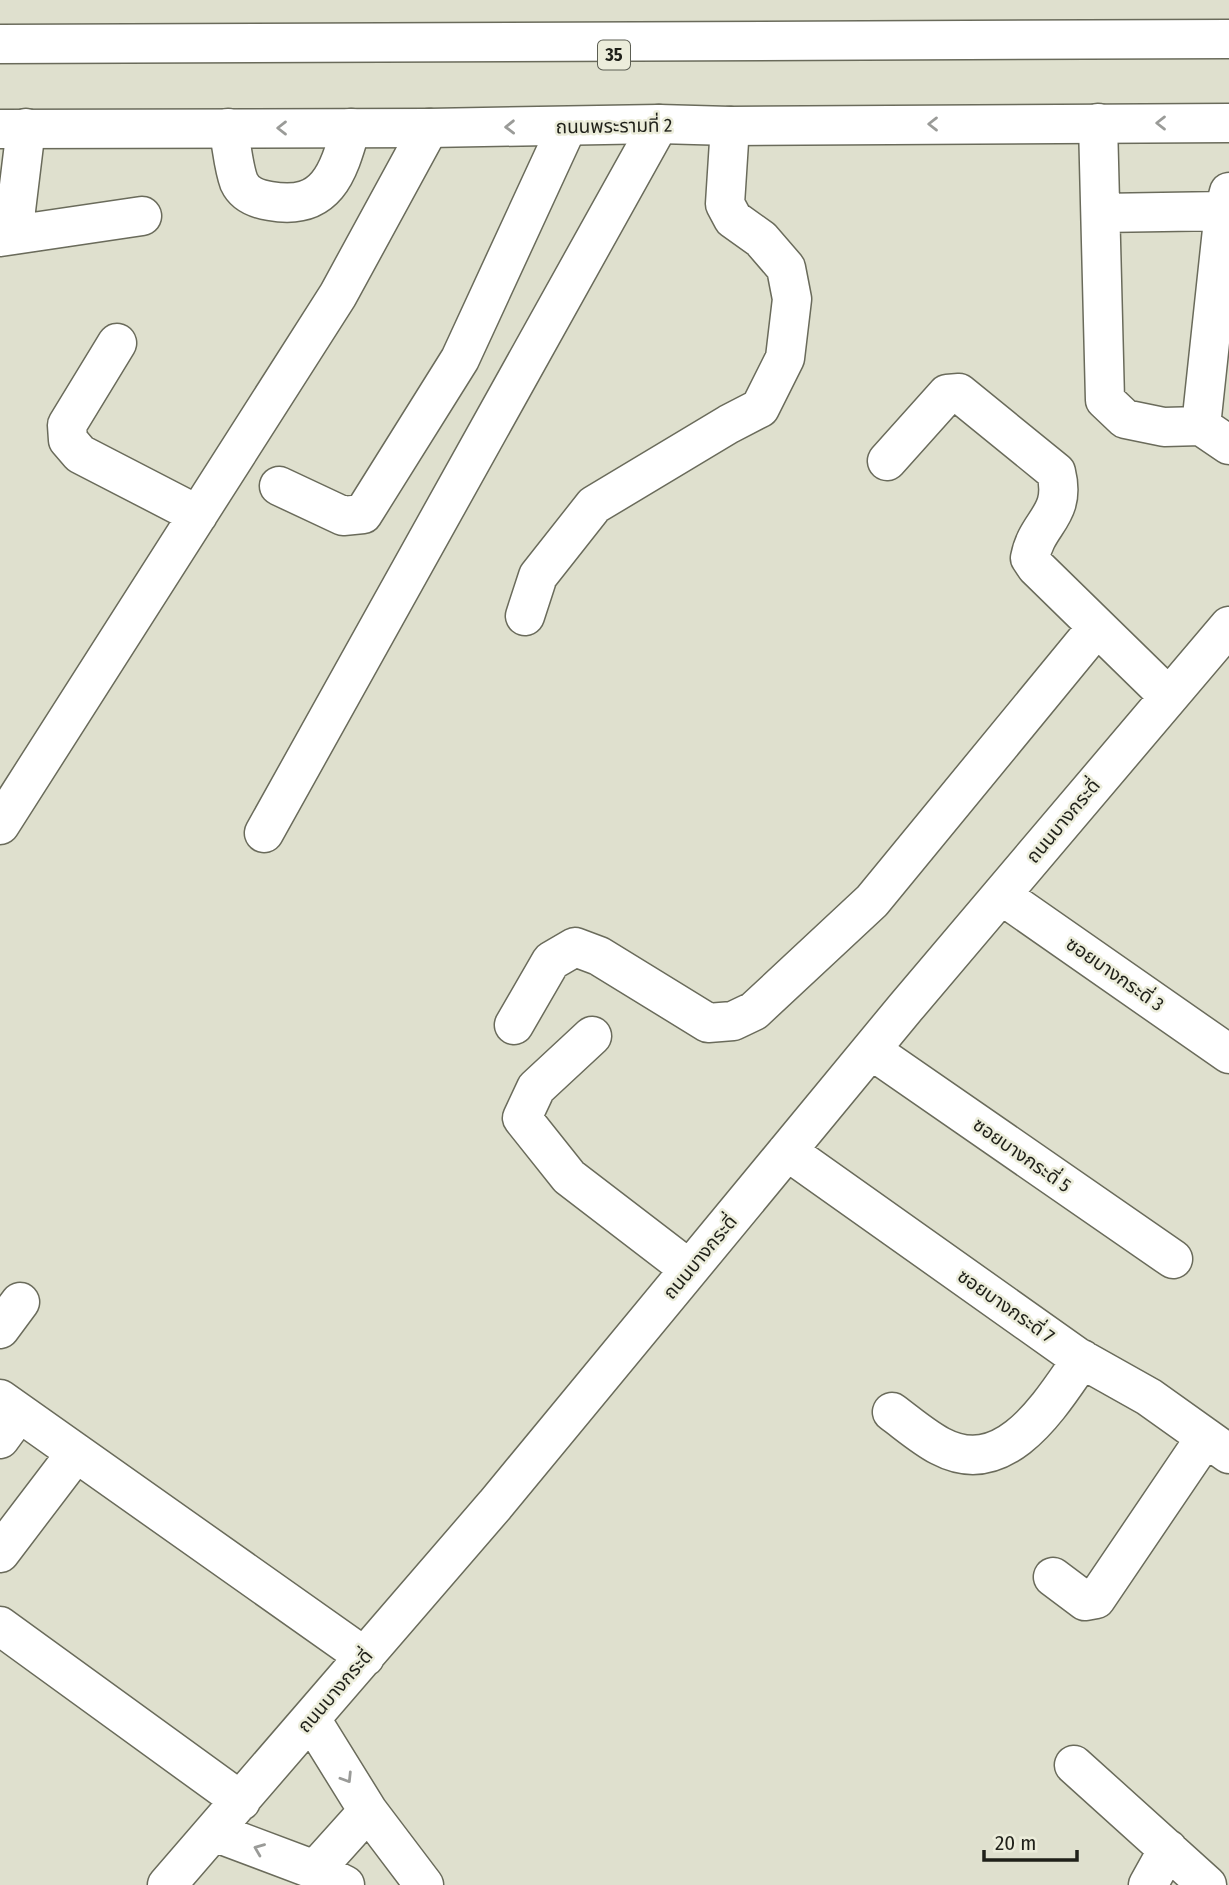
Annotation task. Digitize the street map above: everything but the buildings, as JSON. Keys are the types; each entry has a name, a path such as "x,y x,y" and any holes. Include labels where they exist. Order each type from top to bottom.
{"main road":[{"path":"0,44 1229,38"},
{"name":"35","path":"0,55 1229,55"},
{"path":"1098,123 1105,400 1125,419 1215,436 1226,201 1101,213"},
{"name":"ถนนพระรามที่ 2","path":"13,129 1229,123"},
{"path":"264,833 659,124"},
{"path":"525,616 538,576 594,505 760,408 785,358 792,299 786,268 761,239 733,219 725,204 730,126"},
{"path":"279,486 343,516 363,514 460,359 566,127"},
{"path":"228,128 240,183 253,198 278,202 305,202 323,191 339,169 351,128"},
{"path":"0,825 338,295 429,128"},
{"path":"13,129 7,236 142,216"},
{"path":"117,343 67,425 68,440 80,454 198,515"},
{"path":"887,461 947,394 959,393 1056,472 1060,486 1059,500 1032,548 1030,558 1036,567 1169,696"},
{"name":"ถนนบางกระดี่","path":"167,1885 495,1505 871,1050 1229,626"},
{"path":"514,1025 551,961 575,947 599,956 708,1023 733,1021 754,1011 872,901 1097,627"},
{"name":"ซอยบางกระดี่ 3","path":"1001,895 1229,1053"},
{"path":"592,1036 536,1088 522,1118 569,1177 689,1269"},
{"name":"ซอยบางกระดี่ 5","path":"871,1050 1173,1259"},
{"name":"ซอยบางกระดี่ 7","path":"787,1151 1082,1359 1149,1397 1217,1446"},
{"path":"891,1412 941,1447 974,1454 995,1452 1018,1438 1046,1409 1082,1359"},
{"path":"6,1417 76,1453 365,1657"},
{"path":"1053,1577 1085,1601 1096,1599 1217,1446"},
{"path":"0,1553 76,1453"},
{"path":"0,1626 241,1801"},
{"path":"312,1719 369,1811 425,1885"},
{"path":"1073,1765 1207,1885"},
{"path":"214,1832 330,1878 369,1811"},
{"path":"1148,1885 1168,1849"}]}
